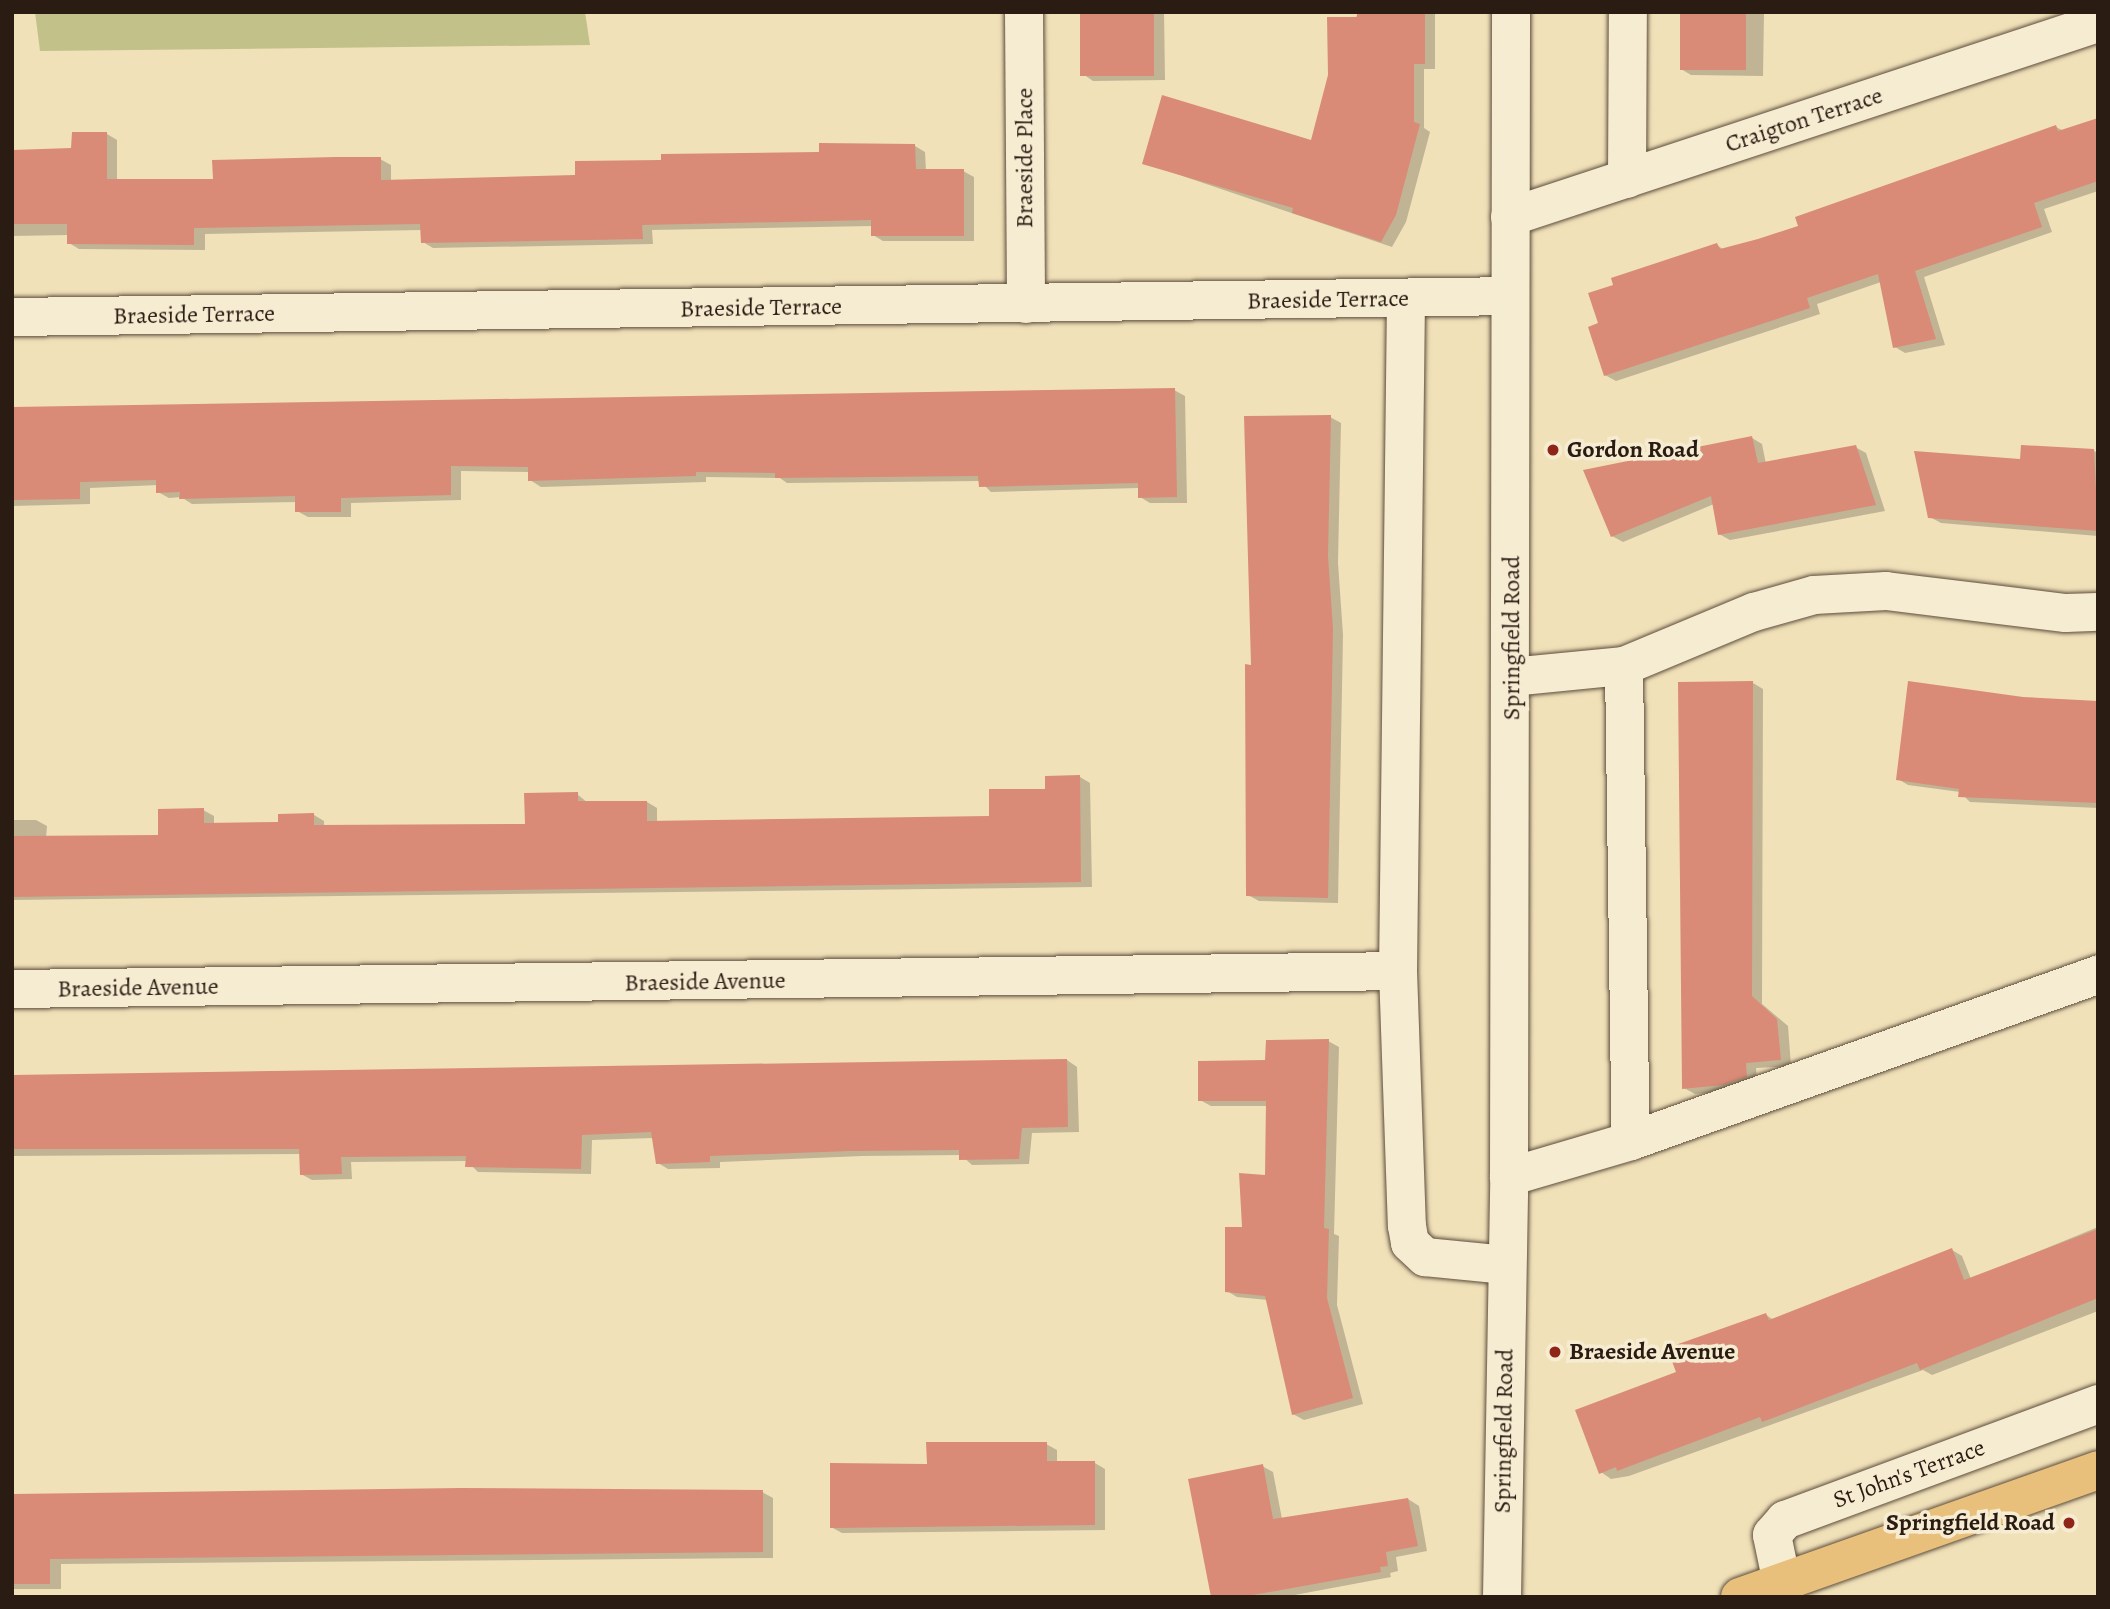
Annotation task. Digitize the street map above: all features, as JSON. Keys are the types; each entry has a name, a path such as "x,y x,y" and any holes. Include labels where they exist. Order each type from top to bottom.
{"main road":[{"path":"1740,1597 2098,1470"}],"street":[{"name":"Braeside Place","path":"1024,12 1026,304"},
{"name":"Springfield Road","path":"1502,1597 1509,1177 1511,12"},
{"path":"1627,179 1628,12"},
{"name":"Craigton Terrace","path":"1510,217 2098,23"},
{"name":"Braeside Terrace","path":"12,317 1510,296"},
{"path":"1406,299 1398,971 1410,1244 1425,1257 1507,1265"},
{"path":"1511,677 1624,666 1754,612 1814,595 1886,591 2066,613 2098,611"},
{"path":"1624,666 1631,1140"},
{"name":"Braeside Avenue","path":"12,989 1398,971"},
{"path":"1509,1177 1631,1140 2098,975"},
{"name":"St John's Terrace","path":"1782,1583 1772,1535 1785,1520 2098,1404"}],"shaded area":[{"path":"35,12 585,12 590,45 40,51"}],"building":[{"path":"1080,12 1154,12 1154,76 1080,76"},
{"path":"1357,12 1425,12 1425,64 1414,64 1414,122 1420,124 1396,215 1381,242 1292,213 1293,208 1142,164 1162,95 1311,140 1328,75 1327,17 1357,17"},
{"path":"1680,12 1746,12 1746,70 1680,70"},
{"path":"2098,118 2098,181 2034,203 2042,227 1915,271 1936,339 1893,348 1878,274 1807,298 1810,308 1604,376 1588,327 1598,323 1588,293 1613,285 1611,278 1717,243 1720,249 1798,226 1795,217 2056,125 2058,131"},
{"path":"72,132 107,132 107,179 213,179 212,160 335,157 381,157 381,180 575,175 575,161 661,160 661,154 819,152 819,143 915,144 916,169 964,169 964,236 871,236 871,220 642,225 643,239 421,243 420,224 194,228 194,245 67,244 67,224 12,224 12,150 71,148"},
{"path":"1175,388 1177,497 1138,498 1138,483 979,487 978,476 775,478 775,473 696,472 696,476 528,481 528,467 451,466 451,495 341,498 341,512 295,512 295,496 179,499 180,492 156,493 156,480 80,482 80,499 12,500 12,407"},
{"path":"1331,415 1328,556 1333,629 1328,898 1246,896 1245,664 1251,665 1244,416"},
{"path":"1752,436 1758,463 1856,445 1876,505 1718,535 1711,496 1611,537 1583,470"},
{"path":"2021,445 2094,449 2098,531 1928,518 1914,451 2020,459"},
{"path":"1753,681 1752,996 1777,1019 1781,1060 1746,1063 1747,1077 1723,1085 1682,1089 1678,682"},
{"path":"1908,681 2023,697 2098,701 2098,803 1958,797 1959,789 1896,780"},
{"path":"1080,775 1081,882 12,897 12,836 158,835 158,809 204,808 204,823 278,822 278,814 314,813 314,825 525,824 524,793 578,792 578,801 647,801 647,821 989,816 989,789 1045,789 1045,776"},
{"path":"1329,1039 1324,1228 1329,1229 1327,1298 1353,1398 1292,1415 1265,1296 1225,1292 1225,1227 1242,1227 1239,1173 1265,1175 1266,1101 1198,1101 1198,1061 1265,1060 1266,1040"},
{"path":"1067,1059 1068,1127 1022,1128 1019,1159 959,1160 959,1150 850,1151 710,1156 710,1162 656,1164 651,1132 582,1135 581,1169 465,1167 466,1156 341,1157 342,1174 300,1175 299,1149 12,1149 12,1075"},
{"path":"2098,1229 2098,1298 1920,1370 1917,1363 1762,1422 1760,1417 1617,1471 1616,1467 1599,1474 1575,1410 1676,1372 1667,1348 1766,1313 1769,1320 1952,1248 1964,1280"},
{"path":"926,1442 1047,1442 1047,1461 1095,1461 1095,1525 830,1528 830,1463 927,1464"},
{"path":"1263,1464 1273,1519 1408,1498 1418,1546 1386,1552 1388,1566 1380,1567 1381,1572 1242,1597 1211,1597 1188,1479"},
{"path":"461,1488 763,1490 763,1552 50,1559 50,1584 12,1584 12,1494"}],"place":[{"name":"Gordon Road","path":"1553,450"},
{"name":"Braeside Avenue","path":"1555,1352"},
{"name":"Springfield Road","path":"2069,1523"}]}
